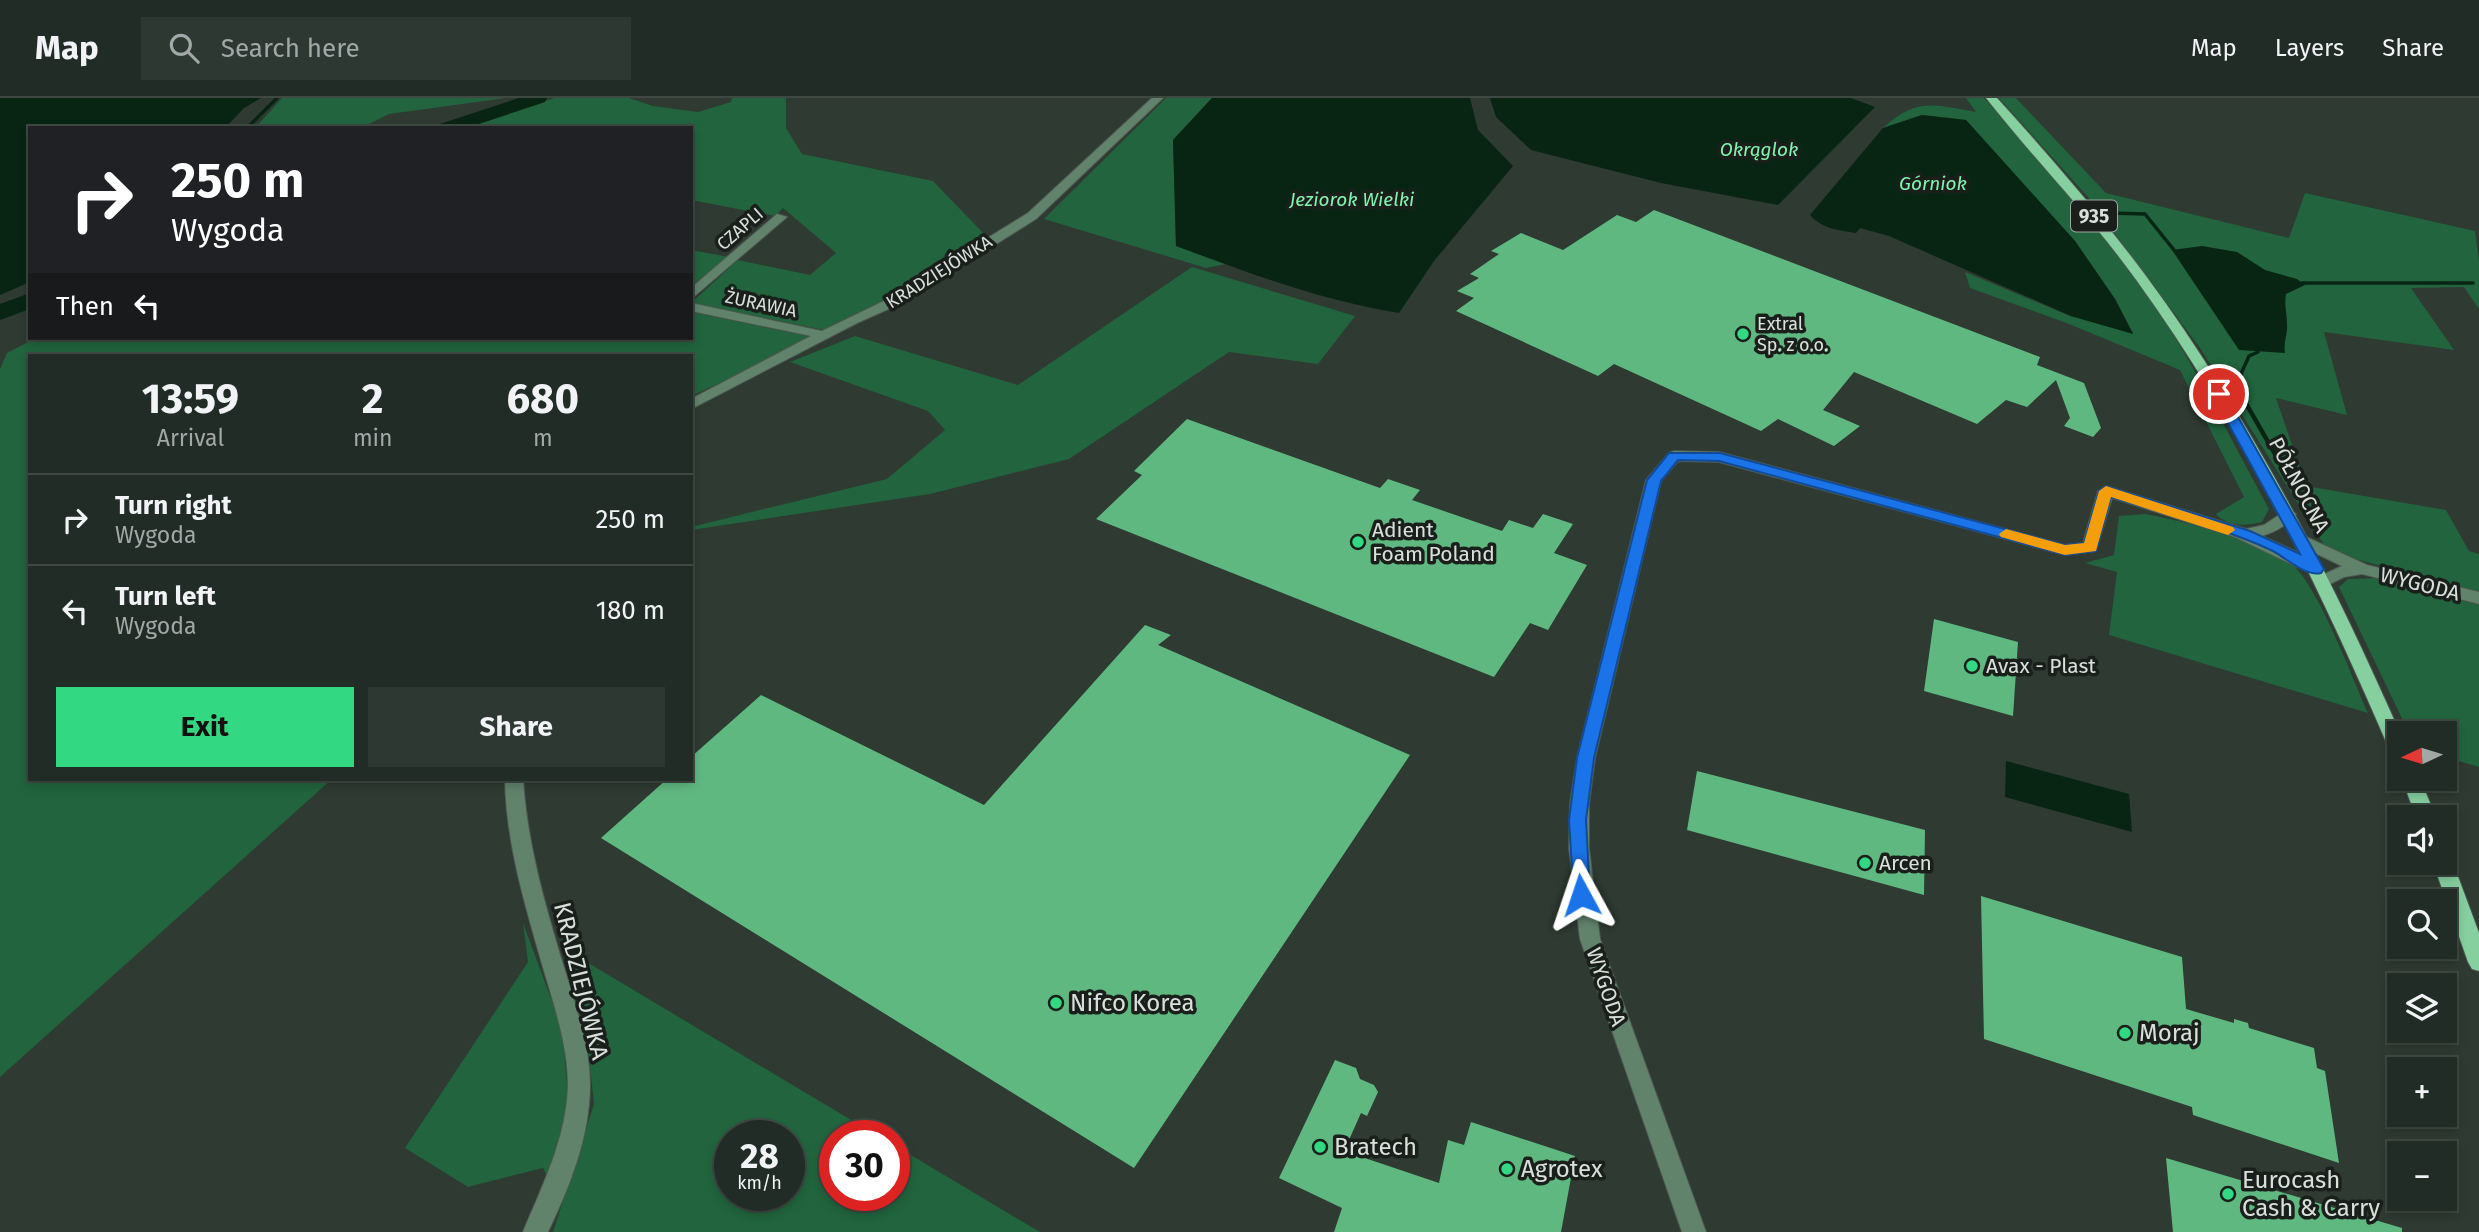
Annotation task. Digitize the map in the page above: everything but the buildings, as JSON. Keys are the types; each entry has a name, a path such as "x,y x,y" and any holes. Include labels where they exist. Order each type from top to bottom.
{"main road":[{"name":"PÓŁNOCNA","path":"1991,98 2092,214 2161,306 2228,409 2302,540 2387,725"},
{"path":"2448,875 2479,962"}],"street":[{"name":"KRADZIEJÓWKA","path":"693,404 897,300 1032,216 1158,98"},
{"name":"CZAPLI","path":"693,293 781,217"},
{"name":"ŻURAWIA","path":"693,307 824,335"},
{"name":"WYGODA","path":"1694,1232 1590,939 1581,895 1577,846 1578,795 1654,480 1674,456 1720,457 2065,550 2091,547 2106,491 2277,547 2319,576"},
{"path":"2245,535 2269,529 2288,514"},
{"name":"WYGODA","path":"2302,540 2362,569 2479,598"},
{"path":"2319,576 2362,569"},
{"name":"KRADZIEJÓWKA","path":"514,781 515,811 524,869 568,1017 579,1084 575,1121 565,1164 535,1232"}],"green space":[{"path":"282,98 506,98 389,114 365,126 257,126"},
{"path":"554,98 629,98 653,106 698,112 731,102 732,98 786,98 786,128 802,154 933,181 988,238 913,286 824,330 693,303 738,260 810,275 836,253 783,208 775,216 693,200 693,126 471,126"},
{"path":"1166,98 1212,98 1173,140 1176,246 1226,264 1206,268 1044,219"},
{"path":"1966,98 1984,98 2094,224 2154,304 2199,379 2269,509 2262,522 2238,524 2226,521 2216,514 2244,497 2180,370 2069,324 1970,288 1965,272 2070,316 2133,333 2115,299 2075,241 1966,120 1922,115 1883,128 1905,112 1925,106 1976,112"},
{"path":"1999,98 2016,98 2106,193 2289,238 2305,193 2475,231 2479,261 2479,309 2464,287 2411,288 2454,350 2324,332 2347,415 2276,398 2306,486 2446,510 2469,551 2479,554 2479,592 2344,556 2326,548 2200,348 2087,196"},
{"path":"693,250 729,257 693,286"},
{"path":"1192,267 1355,316 1318,364 1229,352 1069,459 930,494 693,530 693,527 887,479 945,430 928,411 790,362 855,336 1018,385"},
{"path":"693,312 817,338 693,395 693,354 28,354 28,781 330,781 0,1077 0,369 7,353 32,340 693,340"},
{"path":"2145,514 2236,537 2284,557 2296,568 2320,605 2368,713 2109,635 2117,572 2085,563 2114,555 2119,516"},
{"path":"2376,578 2479,605 2479,767 2457,761 2457,721 2403,721 2339,587 2348,579"},
{"path":"523,923 562,1028 569,1106 550,1182 543,1168 468,1187 405,1148 528,962"},
{"path":"558,926 575,955 851,1120 819,1120 819,1211 910,1211 910,1155 1040,1232 553,1232 594,1104 585,1020"}],"water":[{"path":"0,98 261,98 244,108 227,126 28,126 28,283 0,295"},
{"name":"Jeziorok Wielki","path":"1212,98 1470,98 1478,130 1513,166 1434,261 1399,313 1370,308 1286,285 1176,246 1173,140"},
{"name":"Okrąglok","path":"1490,98 1851,98 1875,107 1778,205 1661,183 1531,150 1496,117"},
{"name":"Górniok","path":"1922,115 1966,120 2075,241 2115,299 2133,334 2071,316 1889,236 1860,228 1856,233 1831,228 1810,215 1883,128"},
{"path":"2202,246 2237,252 2265,270 2297,279 2305,285 2286,294 2285,353 2239,350 2172,250"},
{"path":"2006,761 2129,794 2132,832 2005,797"}],"waterway":[{"path":"249,126 277,98"},
{"path":"453,126 538,98"},
{"path":"2111,213 2145,214 2174,250"},
{"path":"2302,283 2473,283"},
{"path":"0,313 28,301"},
{"path":"2240,376 2249,356 2258,352"},
{"path":"2241,374 2236,386 2307,510"}],"slow traffic":[{"path":"2006,534 2065,550 2091,547 2106,491 2228,530"}],"place":[{"name":"Extral Sp. z o.o.","path":"1743,334"},
{"name":"Adient Foam Poland","path":"1358,542"},
{"name":"Avax - Plast","path":"1972,666"},
{"name":"Arcen","path":"1865,863"},
{"name":"Nifco Korea","path":"1056,1003"},
{"name":"Moraj","path":"2125,1033"},
{"name":"Bratech","path":"1320,1147"},
{"name":"Agrotex","path":"1507,1169"},
{"name":"Eurocash Cash & Carry","path":"2228,1194"}],"route":[{"path":"1581,895 1577,846 1578,795 1654,480 1674,456 1720,457 2065,550 2091,547 2106,491 2245,535 2277,547 2316,569 2219,394"}]}
